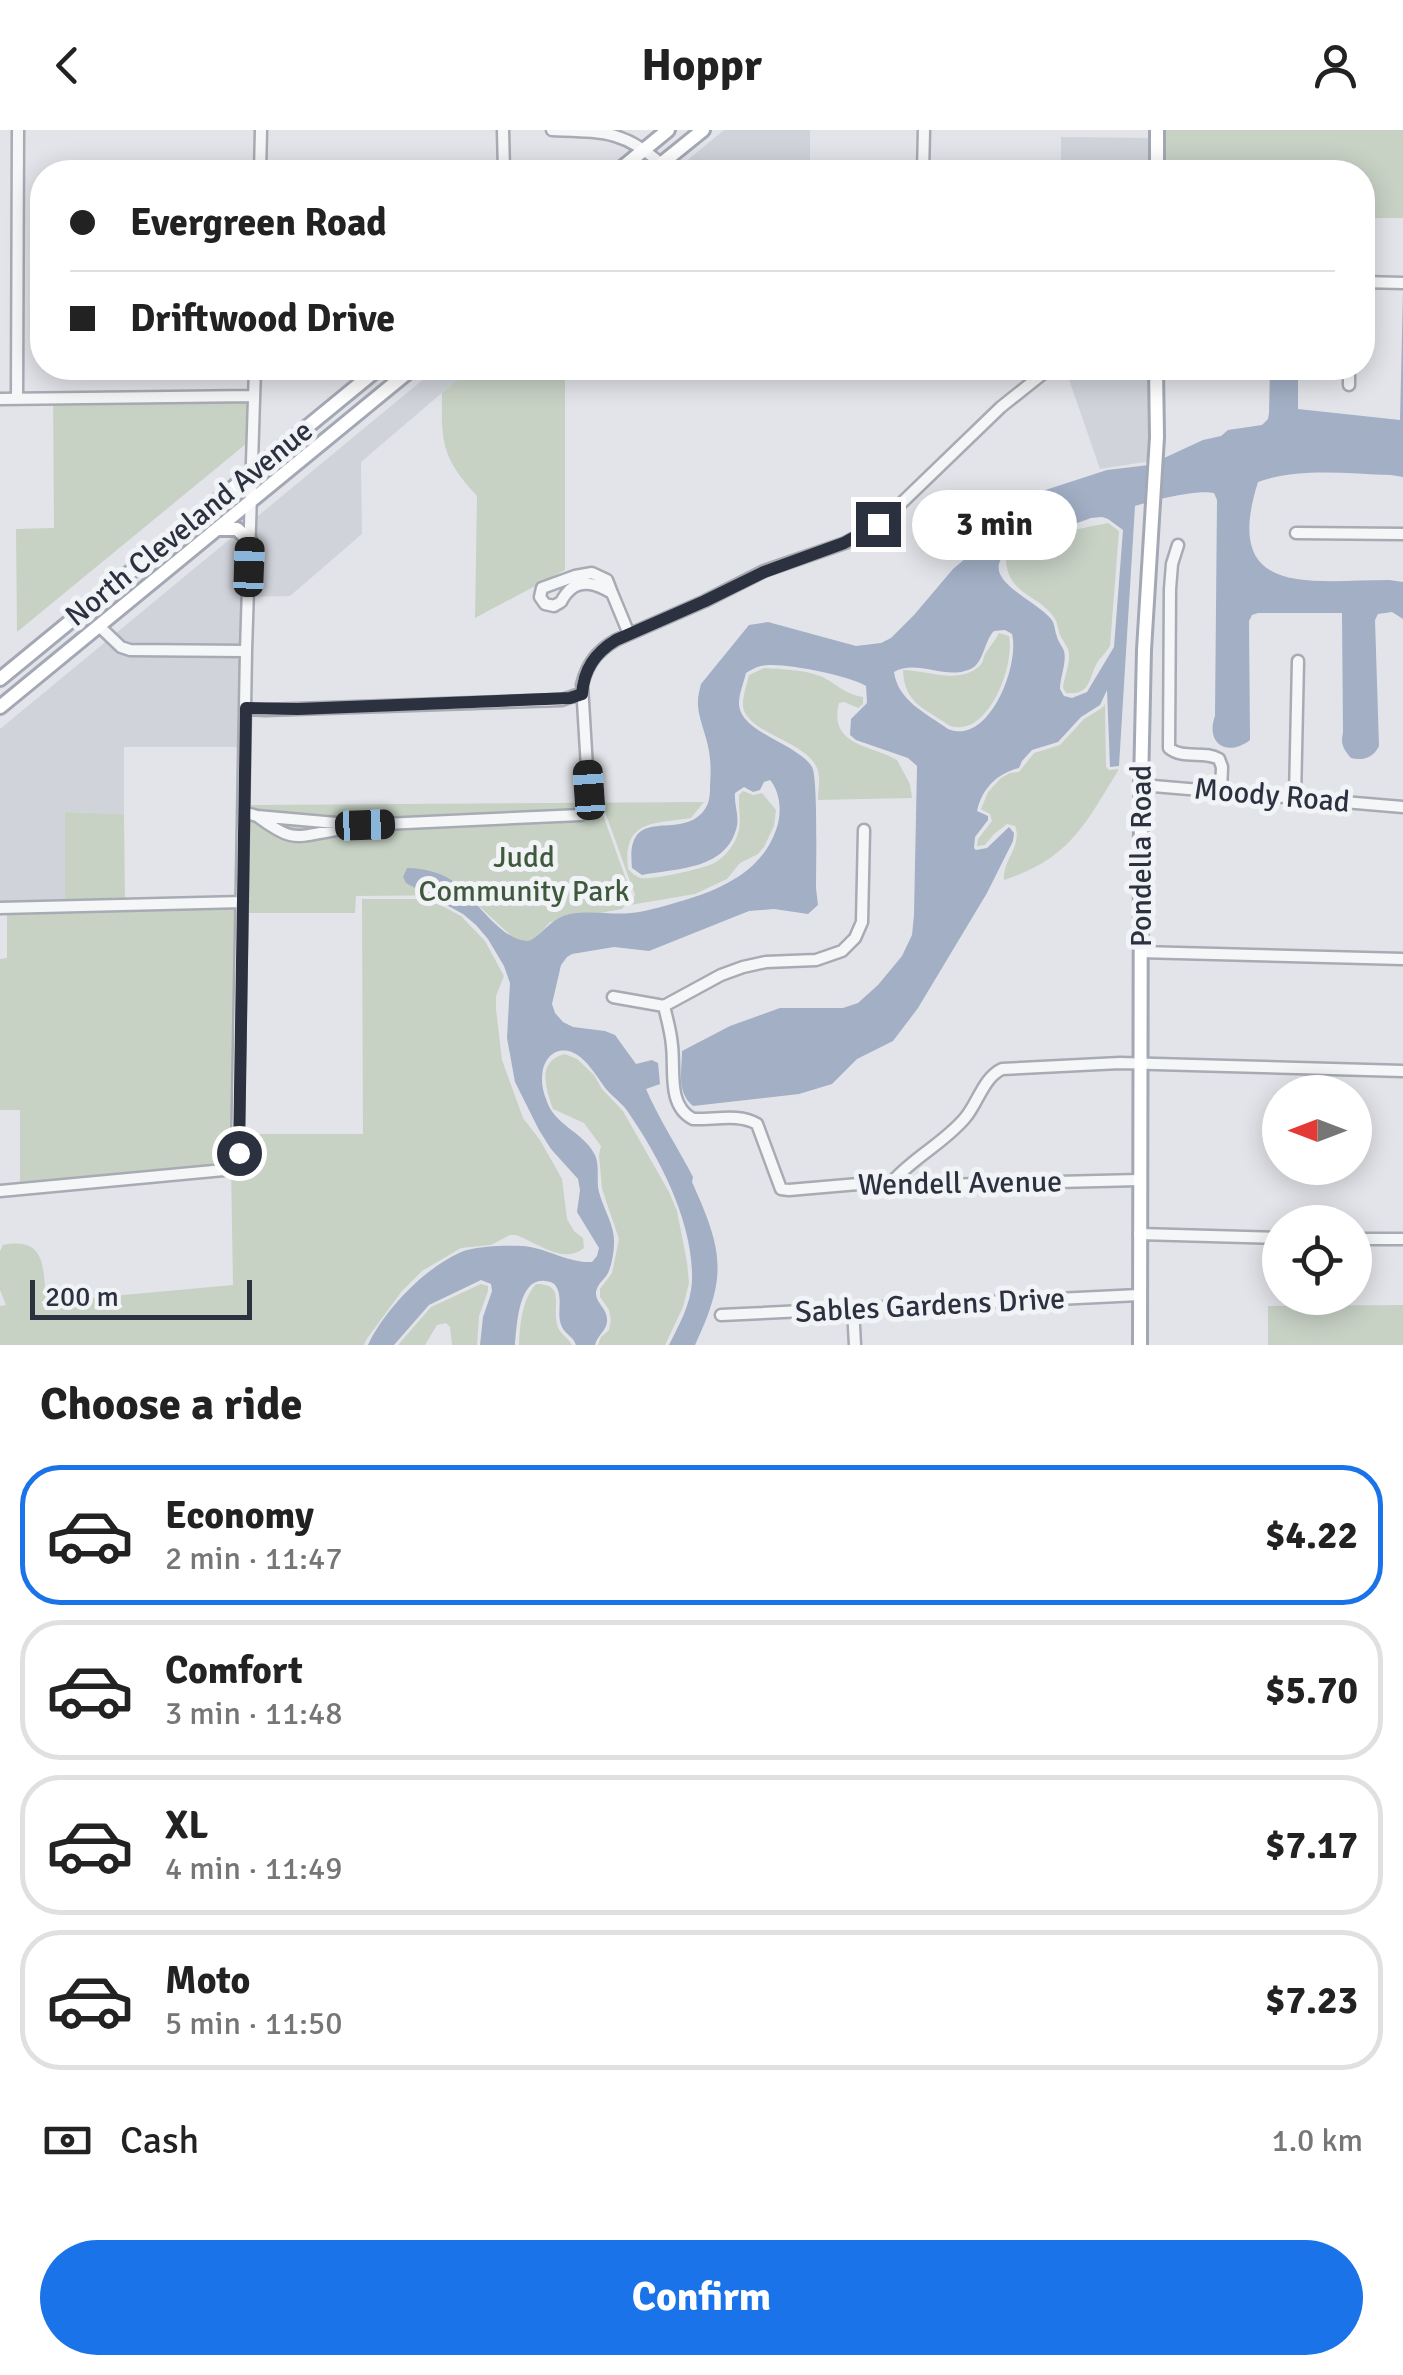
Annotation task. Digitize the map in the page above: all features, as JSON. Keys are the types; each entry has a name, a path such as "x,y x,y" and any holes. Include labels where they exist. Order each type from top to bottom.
{"main road":[{"path":"632,160 668,130"},
{"path":"666,160 703,130"},
{"path":"1157,130 1157,160"},
{"name":"North Cleveland Avenue","path":"0,679 363,380"},
{"name":"North Cleveland Avenue","path":"0,707 398,380"},
{"name":"Pondella Road","path":"1140,1345 1141,785 1156,380"},
{"path":"360,382 374,400"},
{"path":"216,530 237,529 250,540"}],"street":[{"path":"17,399 18,130"},
{"path":"260,160 261,130"},
{"path":"503,130 504,160"},
{"path":"552,130 624,134 646,148 652,160"},
{"path":"923,160 924,130"},
{"path":"1375,282 1403,283"},
{"path":"0,1191 224,1170 237,1161 254,380"},
{"path":"244,812 340,826 581,815 588,810 589,790 582,694 587,670 597,654 609,644 764,572 828,550 870,530 1035,380"},
{"path":"1349,380 1349,386"},
{"path":"0,399 254,396"},
{"path":"1296,534 1403,534"},
{"path":"1178,545 1170,589 1169,748 1176,753 1216,756 1222,767 1220,791"},
{"path":"571,582 584,574 607,580 630,634"},
{"path":"98,626 130,650 246,651"},
{"path":"1296,798 1298,660"},
{"path":"246,708 562,700 582,694"},
{"name":"Moody Road","path":"1141,785 1403,807"},
{"path":"256,816 277,831 300,838 340,826"},
{"path":"613,997 664,1006 732,971 766,962 825,958 842,951 860,930 864,913 864,830"},
{"path":"0,908 242,902"},
{"path":"1140,952 1403,959"},
{"name":"Wendell Avenue","path":"664,1006 675,1092 682,1111 693,1119 741,1118 757,1124 780,1189 893,1180 902,1184 972,1185 1139,1180"},
{"path":"893,1180 960,1124 994,1073 1002,1069 1120,1063 1403,1071"},
{"path":"1139,1234 1262,1237"},
{"path":"1372,1239 1403,1239"},
{"name":"Sables Gardens Drive","path":"721,1314 1138,1295"},
{"path":"853,1308 854,1345"}],"shaded area":[{"path":"724,130 810,130 810,160 688,160"},
{"path":"1061,137 1153,138 1153,160 1061,160"},
{"path":"422,380 457,380 361,462 362,534 290,596 246,597 243,747 124,747 124,814 65,812 65,903 0,904 0,729"},
{"path":"1069,380 1152,380 1151,461 1100,469"}],"green space":[{"path":"1161,130 1403,130 1403,218 1375,218 1375,160 1161,160"},
{"path":"457,380 565,380 565,570 475,618 477,496 446,449 442,393"},
{"path":"252,390 252,439 17,632 16,529 54,528 53,392"},
{"path":"1108,523 1119,531 1110,646 1085,688 1066,693 1063,688 1069,654 1056,620 1012,581 1006,560 1041,540"},
{"path":"999,633 1009,636 1008,664 996,697 976,721 964,727 950,726 925,710 907,691 903,670 950,676 969,673 981,665"},
{"path":"764,668 814,674 863,697 858,708 839,703 840,728 854,742 897,760 910,784 912,798 818,800 818,771 811,759 755,724 743,707 749,675"},
{"path":"1105,704 1106,767 1118,771 1084,824 1060,851 1004,880 1017,833 1015,826 1007,824 985,845 977,846 992,821 990,814 981,809 988,792 1001,778 1019,772 1034,753 1060,745 1084,719"},
{"path":"743,791 762,793 776,810 774,826 758,854 740,863 727,879 695,894 630,905 635,895 604,809 351,827 247,816 237,1134 363,1134 362,899 429,899 461,916 485,941 504,976 496,996 502,1060 523,1118 562,1179 567,1219 583,1238 584,1248 576,1253 559,1253 510,1235 491,1245 461,1248 422,1271 402,1291 364,1345 0,1345 0,1306 6,1305 0,1290 3,1245 18,1244 36,1251 43,1268 46,1302 233,1285 231,1165 20,1182 20,1110 0,1110 0,959 7,958 7,904 65,903 65,812 124,814 125,901 239,898 242,805 704,802 691,818 653,824 635,833 630,841 628,869 637,877 647,878 698,869 722,858 738,835 739,795"},
{"name":"Judd Community Park","path":"602,812 632,896 622,909 550,922 535,939 522,946 467,895 356,896 355,913 245,913 249,819 422,828 441,823"},
{"path":"565,1054 594,1075 623,1111 677,1211 689,1283 683,1307 665,1345 598,1345 611,1320 600,1289 612,1273 619,1239 602,1189 601,1146 584,1123 553,1109 548,1093 547,1069"},
{"path":"481,1284 488,1286 488,1291 479,1316 477,1345 452,1345 446,1323 437,1325 425,1345 398,1345 431,1307"},
{"path":"536,1284 555,1292 558,1327 572,1345 519,1345 525,1305"},
{"path":"1372,1305 1403,1305 1403,1345 1268,1345 1268,1315 1372,1315"}],"water":[{"path":"1403,291 1403,477 1324,472 1273,477 1258,482 1250,520 1252,547 1262,564 1280,575 1303,580 1403,582 1403,619 1392,612 1378,614 1375,620 1379,746 1374,753 1364,759 1351,758 1342,744 1342,613 1252,615 1250,740 1233,748 1220,745 1213,734 1217,500 1214,493 1197,492 1135,506 1119,766 1110,767 1107,690 1100,705 1081,717 1058,742 1032,750 1019,768 998,778 983,795 977,811 988,816 988,820 975,837 974,848 987,848 1009,827 1014,833 1013,841 987,893 918,1008 893,1041 857,1059 832,1084 799,1094 693,1106 682,1088 682,1051 730,1026 780,1008 843,1008 858,1003 902,956 912,935 917,766 908,758 850,735 851,719 867,703 866,686 798,667 761,666 746,673 739,703 748,722 795,751 812,767 818,905 808,914 774,909 749,911 649,951 614,947 572,954 561,965 552,1004 563,1022 573,1027 615,1035 636,1064 652,1060 658,1063 660,1084 646,1089 693,1177 718,1263 713,1300 695,1345 669,1345 687,1306 692,1281 687,1237 673,1192 626,1109 580,1057 565,1051 554,1053 546,1061 542,1073 544,1091 555,1116 595,1155 599,1192 614,1237 611,1266 596,1292 607,1319 595,1345 576,1345 564,1330 557,1288 545,1281 536,1282 524,1295 515,1345 480,1345 483,1317 492,1291 491,1284 481,1280 429,1305 394,1345 368,1345 407,1291 461,1252 523,1246 592,1262 599,1248 577,1212 578,1179 551,1149 515,1082 507,1038 510,983 504,966 476,925 406,883 403,877 407,868 452,880 498,927 527,941 570,914 641,912 717,888 746,871 769,846 780,811 770,780 760,790 753,792 744,787 735,793 737,826 732,840 712,859 642,875 632,868 632,847 637,835 646,829 695,819 707,806 710,766 699,711 700,688 749,625 768,622 856,646 881,643 914,615 953,569 996,533 1010,507 1033,494 1107,470 1149,465 1228,430 1262,425 1268,419 1270,380 1298,380 1298,409 1400,420","holes":["1091,518 1108,519 1123,530 1114,647 1087,692 1072,698 1064,696 1060,689 1065,655 1053,622 1010,587 999,567 1003,556 1027,541","994,631 1012,634 1006,682 988,715 976,726 963,731 948,729 901,691 894,672 903,668 964,671 977,664"]}],"route":[{"path":"239,1153 246,708 570,698 582,694 592,660 616,640 786,562 844,543 878,524"}]}
